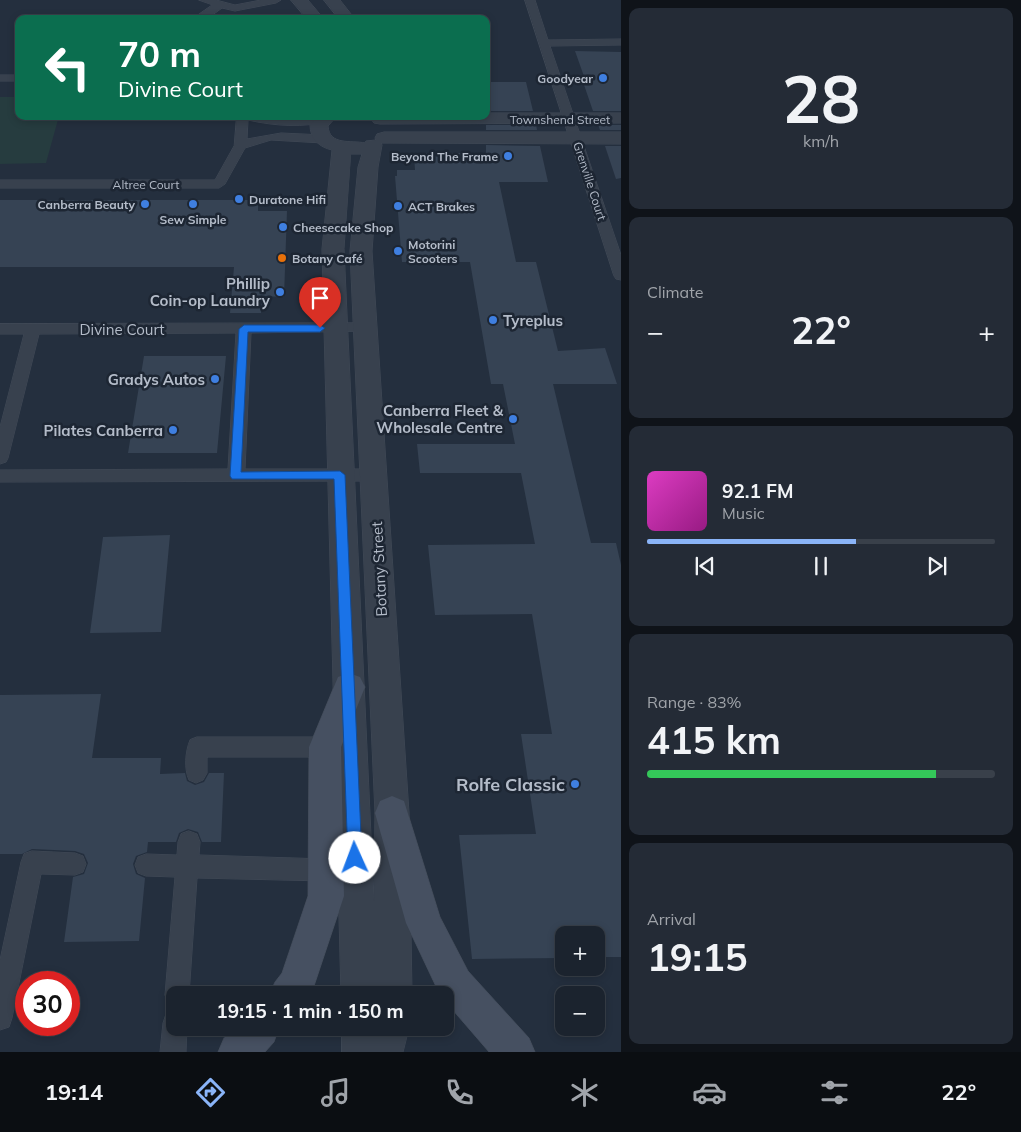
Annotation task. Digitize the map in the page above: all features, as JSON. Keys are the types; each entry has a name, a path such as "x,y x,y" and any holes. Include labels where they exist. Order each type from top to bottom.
{"main road":[{"path":"296,986 326,896 325,748 349,687"},
{"path":"392,813 424,923 455,984 515,1052"},
{"path":"238,1052 253,1036"}],"street":[{"path":"299,0 312,15"},
{"path":"332,0 344,15"},
{"name":"Townshend Street","path":"490,118 621,118"},
{"path":"324,120 318,129 333,143 335,328 360,986"},
{"path":"378,142 387,128 380,120"},
{"name":"Townshend Street","path":"333,143 358,148 378,142 621,138"},
{"name":"Botany Street","path":"378,142 368,167 362,219 362,251 392,813 393,986"},
{"path":"361,1036 362,1052"},
{"path":"382,1052 387,1036"}],"lane":[{"path":"204,0 219,5 244,8 276,0"},
{"name":"Grenville Court","path":"530,0 576,138 615,241 621,276"},
{"path":"206,15 219,5"},
{"path":"544,43 621,42"},
{"path":"0,78 15,78"},
{"name":"Altree Court","path":"0,184 219,184 240,146 243,120"},
{"path":"261,120 268,122 296,122 308,120"},
{"path":"240,146 257,138 276,136 333,143"},
{"name":"Divine Court","path":"0,329 366,328"},
{"path":"0,458 33,329"},
{"path":"236,476 244,329"},
{"path":"0,476 375,475"},
{"path":"196,773 198,747 325,748"},
{"path":"178,986 190,842"},
{"path":"0,1018 32,862 75,864"},
{"path":"146,865 325,870"},
{"path":"173,1052 174,1036"}],"green space":[{"path":"0,97 15,97 15,120 58,120 46,163 0,164"}],"building":[{"name":"Goodyear","path":"575,51 621,52 621,111 593,111 583,82 586,82"},
{"path":"490,82 526,82 533,111 490,111"},
{"path":"486,125 536,125 537,130 486,130"},
{"path":"598,125 621,125 621,130 600,130"},
{"path":"486,145 540,146 548,182 499,182 516,262 536,262 558,351 605,348 617,384 553,384 591,543 616,543 621,565 621,957 605,957 605,926 555,926 555,958 472,959 459,835 536,834 521,734 552,734 532,614 435,615 428,545 535,544 521,473 420,473 417,444 515,444 503,384 491,384 470,262 402,262 395,176 397,176 397,170 415,170 414,155 426,155 426,153 486,153"},
{"path":"605,146 621,146 621,178 616,179"},
{"path":"0,200 258,200 258,211 287,211 284,297 262,296 261,313 230,313 234,267 0,267"},
{"path":"144,356 226,356 217,453 128,453"},
{"path":"170,535 161,632 90,633 103,537"},
{"path":"101,694 92,758 161,758 160,774 185,773 187,781 195,785 204,782 209,773 224,773 221,842 202,842 198,832 188,829 179,833 176,842 148,842 147,852 136,856 133,864 136,874 145,878 139,941 64,942 73,877 84,874 88,863 84,854 75,851 32,849 22,854 0,854 0,695"}],"place":[{"name":"Goodyear","path":"603,78"},
{"name":"Beyond The Frame","path":"508,156"},
{"name":"Duratone Hifi","path":"239,199"},
{"name":"Canberra Beauty","path":"145,204"},
{"name":"Sew Simple","path":"193,204"},
{"name":"ACT Brakes","path":"398,206"},
{"name":"Cheesecake Shop","path":"283,227"},
{"name":"Motorini Scooters","path":"398,251"},
{"name":"Botany Café","path":"282,258"},
{"name":"Phillip Coin-op Laundry","path":"280,292"},
{"name":"Tyreplus","path":"493,320"},
{"name":"Gradys Autos","path":"215,379"},
{"name":"Canberra Fleet & Wholesale Centre","path":"513,419"},
{"name":"Pilates Canberra","path":"173,430"},
{"name":"Rolfe Classic","path":"575,784"}],"route":[{"path":"320,328 244,329 236,476 340,475 355,858"}]}
